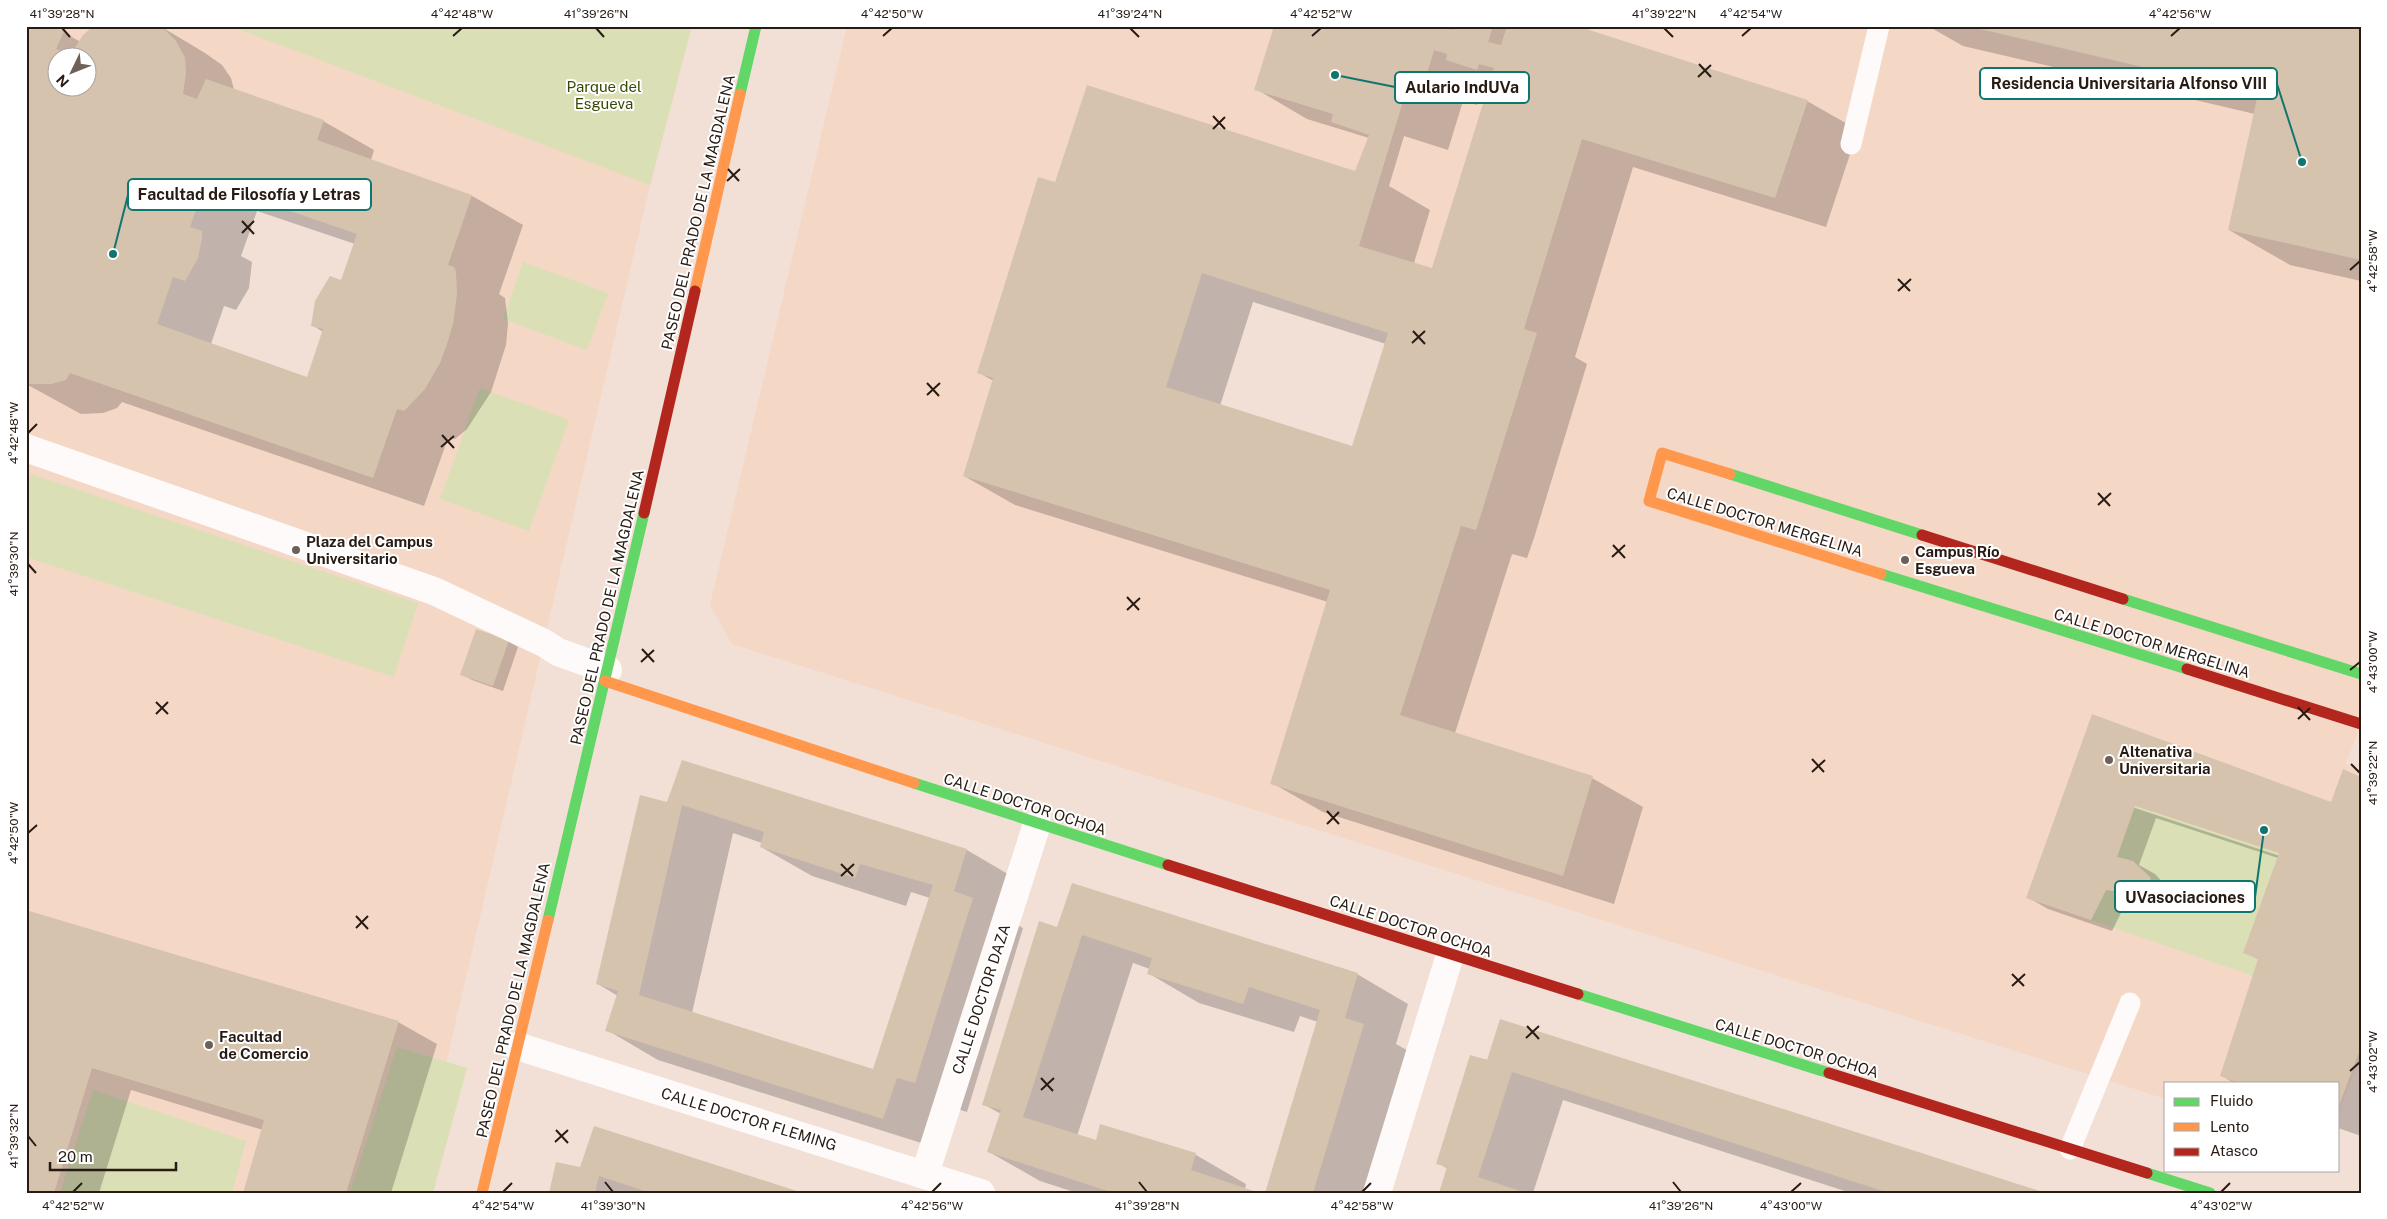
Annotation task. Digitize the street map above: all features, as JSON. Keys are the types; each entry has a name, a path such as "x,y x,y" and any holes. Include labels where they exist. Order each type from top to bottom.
{"street":[{"name":"PASEO DEL PRADO DE LA MAGDALENA","path":"482,1193 606,675 756,26"},
{"path":"26,448 434,591 544,643 558,652 606,675"},
{"name":"CALLE DOCTOR MERGELINA","path":"2361,674 1662,453 1649,501 2361,724"},
{"name":"CALLE DOCTOR OCHOA","path":"606,675 1037,824 2210,1193"},
{"name":"CALLE DOCTOR DAZA","path":"925,1174 1037,824"},
{"path":"1377,1193 1450,955"},
{"name":"CALLE DOCTOR FLEMING","path":"517,1046 981,1193"}],"lane":[{"path":"1850,144 1879,26"},
{"path":"2070,1149 2130,1003"}],"shaded area":[{"path":"50,26 93,26 83,35 75,48 56,48 64,31"},
{"name":"Plaza del Campus Universitario","path":"161,26 692,26 650,185 416,1193 346,1193 398,1021 26,910 26,384 51,384 66,380 70,373 373,478 397,409 404,411 416,400 430,381 440,363 455,315 456,272 454,267 448,265 472,195 317,140 323,120 206,79 197,99 183,94 186,73 185,58 176,41"},
{"name":"Campus Río Esgueva","path":"847,26 1274,26 1254,90 1333,114 1397,121 1412,72 1426,77 1434,50 1447,54 1446,60 1477,70 1479,64 1494,68 1432,268 1359,246 1379,179 1087,85 1055,182 1038,177 977,373 993,378 963,476 1330,590 1271,784 1563,875 1592,776 1400,715 1582,139 1775,198 1808,100 1577,26 1964,26 2258,94 2228,230 2361,260 2361,724 2346,764 2361,770 2361,777 2343,769 2331,802 2092,714 2026,897 2091,920 2106,890 2142,895 2150,878 2133,861 2117,857 2135,806 2279,853 2244,952 2258,959 2221,1076 2236,1082 2164,1082 2164,1098 732,644 710,605"},
{"path":"1493,26 1507,26 1501,45 1488,42"},
{"path":"2361,1047 2361,1054 2340,1110 2340,1104"},
{"path":"92,1068 264,1120 243,1193 54,1193"}],"green space":[{"name":"Parque del Esgueva","path":"230,26 692,26 650,185"},
{"path":"523,262 608,293 587,350 503,319"},
{"path":"480,388 569,420 529,531 440,499"},
{"path":"31,474 418,603 394,677 26,557 26,491"},
{"path":"2135,806 2279,853 2244,952 2258,959 2253,976 2091,920 2106,890 2142,895 2150,878 2133,861 2117,857"},
{"path":"397,1047 467,1068 433,1193 350,1193"},
{"path":"93,1090 246,1141 232,1193 60,1193"}],"building":[{"path":"26,26 50,26 64,31 56,48 48,48 48,98 98,98 98,48 75,48 83,35 93,26 161,26 176,41 185,58 186,73 183,94 197,99 206,79 324,120 317,140 472,195 448,265 454,267 456,272 457,293 453,324 447,344 440,363 425,389 404,411 397,409 373,478 70,373 66,380 51,384 26,384","holes":["206,182 357,234 341,280 330,276 315,301 311,326 323,329 307,377 157,324 173,277 185,281 198,258 202,231 190,227"]},
{"path":"1274,26 1441,26 1453,30 1454,26 1493,26 1488,42 1501,45 1507,26 1577,26 1808,100 1775,198 1582,139 1524,329 1537,333 1483,508 1476,530 1461,526 1400,715 1593,776 1563,876 1270,784 1330,590 963,476 993,378 977,373 1038,177 1055,182 1087,85 1355,171 1369,135 1331,122 1333,114 1254,90","holes":["1434,50 1447,54 1446,60 1477,70 1479,64 1494,68 1432,268 1359,246 1412,72 1426,77","1202,273 1388,333 1352,446 1166,387"]},
{"path":"1968,26 2361,26 2361,260 2228,230 2258,94"},
{"path":"476,629 509,640 493,686 460,675"},
{"path":"2092,714 2331,802 2343,769 2361,777 2361,1047 2340,1103 2340,1082 2235,1082 2220,1076 2258,959 2243,953 2279,853 2135,806 2117,857 2133,861 2151,878 2142,895 2106,890 2091,920 2026,898"},
{"path":"682,760 967,849 954,891 973,898 915,1083 897,1078 883,1119 605,1031 618,991 596,984 640,795 667,802","holes":["682,805 764,832 760,847 855,878 860,864 933,885 873,1069 639,995"]},
{"path":"1072,883 1358,973 1345,1018 1364,1024 1313,1193 1265,1193 1320,1010 1249,987 1243,1004 1147,974 1152,958 1082,935 1023,1117 1096,1140 1100,1124 1196,1153 1191,1170 1260,1193 1114,1193 987,1152 1001,1110 982,1105 1039,921 1057,927"},
{"name":"Facultad de Comercio","path":"26,910 399,1021 346,1193 243,1193 264,1120 92,1068 54,1193 26,1193"},
{"path":"1500,1019 2046,1193 1889,1193 1512,1072 1478,1177 1526,1193 1439,1193 1447,1167 1436,1164 1470,1055 1487,1060"},
{"path":"594,1126 803,1193 651,1193 599,1176 595,1193 549,1193 556,1162 580,1167"}],"traffic: fast":[{"path":"740,94 756,26"},
{"path":"1730,474 1922,535"},
{"path":"548,920 644,513"},
{"path":"1881,574 2187,669"},
{"path":"2123,599 2361,674"},
{"path":"914,783 1168,865"},
{"path":"1578,994 1829,1073"},
{"path":"2147,1173 2210,1193"}],"traffic: slow":[{"path":"695,291 740,94"},
{"path":"1730,474 1662,453 1649,501 1881,574"},
{"path":"605,681 914,783"},
{"path":"482,1193 548,920"}],"traffic: jam":[{"path":"644,513 695,291"},
{"path":"1922,535 2123,599"},
{"path":"2187,669 2361,724"},
{"path":"1168,865 1578,994"},
{"path":"1829,1073 2147,1173"}],"place":[{"name":"Aulario IndUVa","path":"1335,75"},
{"name":"Residencia Universitaria Alfonso VIII","path":"2302,162"},
{"name":"Facultad de Filosofía y Letras","path":"113,254"},
{"name":"Plaza del Campus Universitario","path":"296,550"},
{"name":"Campus Río Esgueva","path":"1905,560"},
{"name":"Altenativa Universitaria","path":"2109,760"},
{"name":"UVasociaciones","path":"2264,830"},
{"name":"Facultad de Comercio","path":"209,1045"}]}
